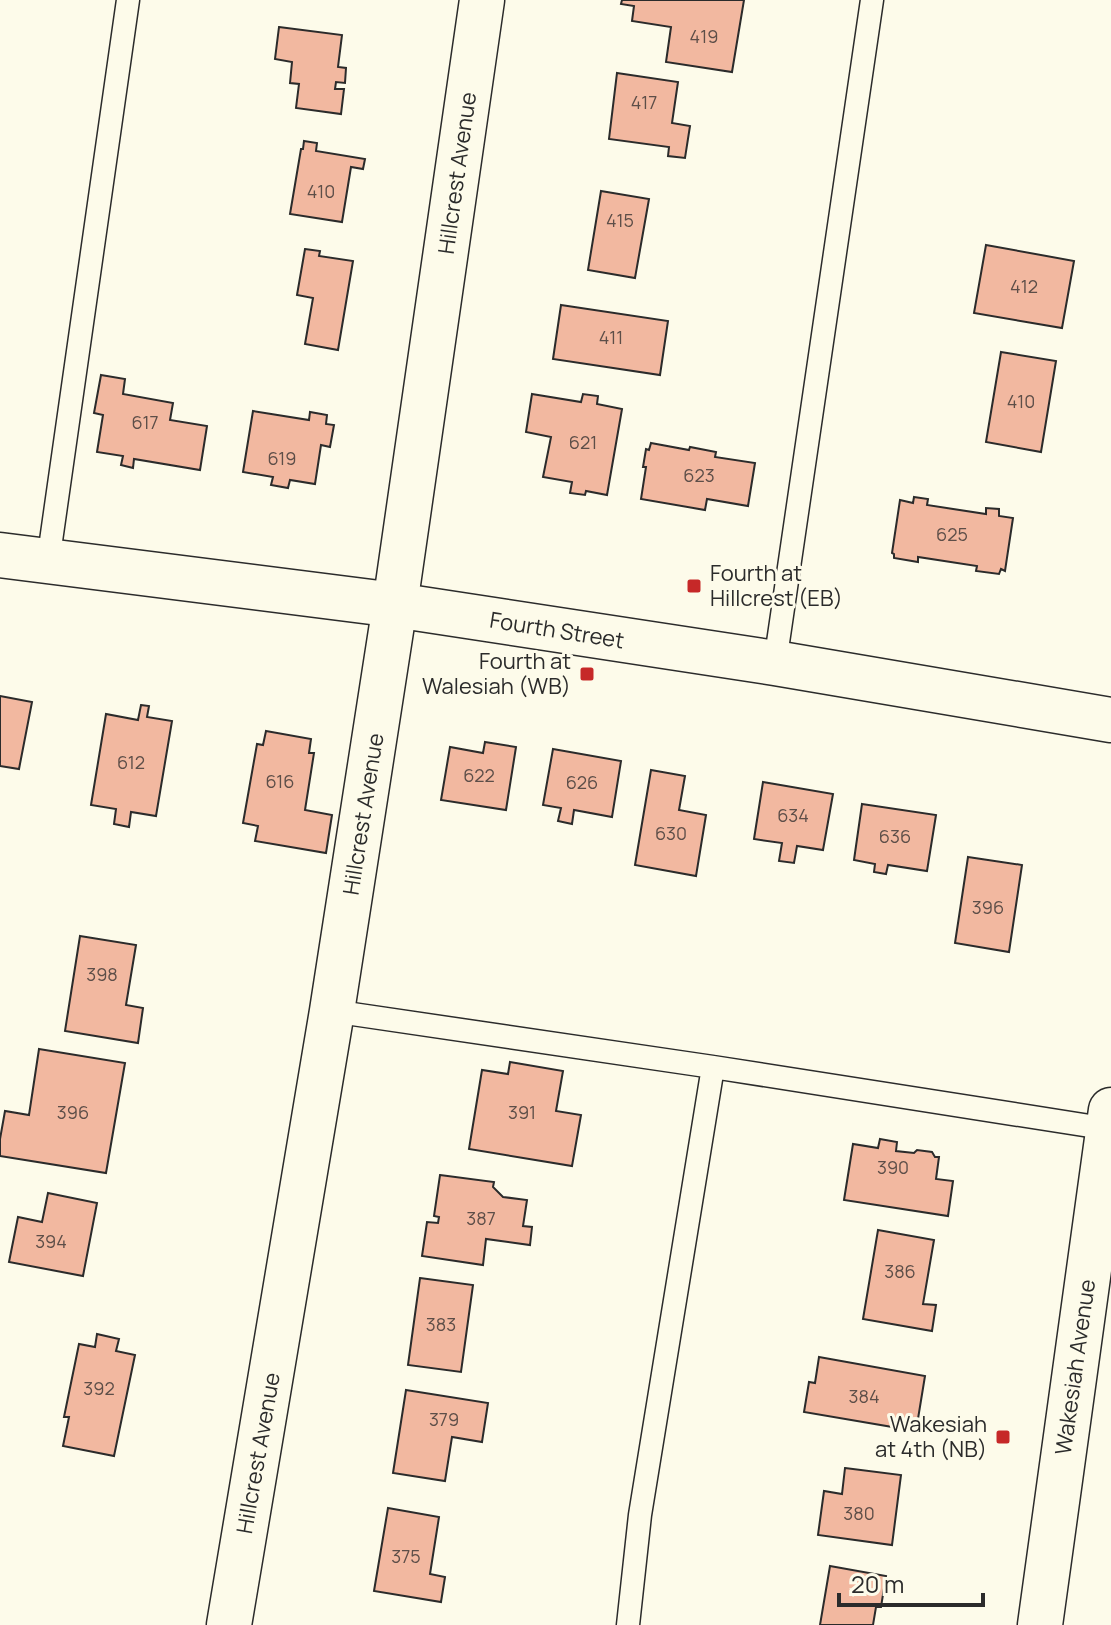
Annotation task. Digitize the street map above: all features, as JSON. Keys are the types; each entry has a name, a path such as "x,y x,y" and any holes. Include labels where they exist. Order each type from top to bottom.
{"street":[{"name":"Hillcrest Avenue","path":"229,1625 332,1011 395,605 482,0"},
{"name":"Fourth Street","path":"0,555 395,605 775,663 1111,720"},
{"name":"Wakesiah Avenue","path":"1040,1625 1110,1119"}],"lane":[{"path":"48,562 128,0"},
{"path":"775,663 872,0"},
{"path":"332,1011 713,1067 1110,1119"},
{"path":"628,1625 640,1515 713,1067"}],"building":[{"path":"622,0 744,0 732,72 666,62 671,27 632,21 634,6 621,4"},
{"path":"279,27 342,35 338,67 346,68 345,83 336,82 335,89 344,89 341,114 296,108 299,84 290,83 292,62 275,59"},
{"path":"617,73 678,82 672,123 690,126 685,158 668,156 669,147 609,139"},
{"path":"304,141 317,143 316,151 365,159 363,169 351,167 342,222 290,214"},
{"path":"601,191 649,199 635,278 588,270"},
{"path":"986,245 1074,261 1062,328 974,313"},
{"path":"305,249 320,251 319,256 353,261 338,350 305,344 313,298 297,295"},
{"path":"561,305 668,321 660,375 553,359"},
{"path":"1001,352 1056,361 1041,452 986,442"},
{"path":"101,375 125,379 123,394 173,403 170,420 207,426 200,470 134,459 133,468 121,465 123,456 97,452 103,415 94,413"},
{"path":"532,394 581,402 583,394 598,396 597,404 622,409 607,495 586,491 585,495 570,493 572,482 543,477 551,437 526,432"},
{"path":"253,411 309,420 310,412 327,415 326,424 334,425 330,447 321,445 315,484 290,480 288,488 271,485 273,477 243,472"},
{"path":"651,443 716,452 715,457 755,463 748,506 707,499 705,510 641,499 646,449 649,450"},
{"path":"914,497 928,499 927,505 986,514 986,508 999,509 999,516 1013,518 1005,571 1001,569 999,574 976,571 977,566 918,557 918,562 894,558 892,553 900,500 913,503"},
{"path":"0,696 32,702 19,769 0,766"},
{"path":"141,705 149,706 147,717 172,721 156,816 131,812 129,827 114,824 116,809 91,805 106,714 138,720"},
{"path":"266,731 311,739 309,753 314,753 305,810 332,815 326,853 255,841 258,826 243,823 257,744 263,745"},
{"path":"485,742 516,747 506,810 441,800 450,747 483,753"},
{"path":"553,749 621,761 612,817 574,810 572,824 558,821 561,808 543,805"},
{"path":"651,770 685,776 679,810 706,815 696,876 635,865"},
{"path":"763,782 833,794 823,850 797,846 794,863 779,861 782,843 754,839"},
{"path":"862,804 936,815 927,871 888,865 886,874 874,872 875,864 854,860"},
{"path":"968,857 1022,865 1009,952 955,943"},
{"path":"80,936 136,945 126,1005 143,1008 138,1043 65,1031"},
{"path":"39,1049 125,1063 106,1173 0,1156 5,1111 29,1115"},
{"path":"510,1062 563,1071 556,1111 581,1115 572,1166 469,1149 482,1070 508,1074"},
{"path":"880,1139 897,1142 896,1151 932,1152 939,1157 936,1179 953,1181 948,1216 844,1200 853,1144 878,1148"},
{"path":"440,1175 494,1182 493,1187 503,1197 527,1200 523,1226 532,1227 530,1245 486,1239 483,1265 422,1256 427,1222 438,1223 439,1217 434,1216"},
{"path":"48,1193 97,1203 83,1276 9,1262 18,1217 42,1222"},
{"path":"878,1230 934,1240 923,1304 936,1305 932,1331 863,1319"},
{"path":"420,1278 473,1285 461,1372 408,1365"},
{"path":"97,1334 119,1339 116,1351 135,1355 114,1456 63,1446 69,1417 64,1417 79,1344 95,1347"},
{"path":"819,1357 925,1376 916,1431 804,1412 809,1382 815,1383"},
{"path":"406,1390 488,1403 482,1442 452,1437 445,1481 393,1473"},
{"path":"845,1468 901,1475 892,1545 818,1535 824,1491 842,1494"},
{"path":"388,1508 439,1517 430,1574 445,1577 441,1602 374,1591"},
{"path":"830,1566 886,1576 881,1607 876,1607 873,1625 820,1625"}],"place":[{"name":"Fourth at Hillcrest (EB)","path":"694,586"},
{"name":"Fourth at Walesiah (WB)","path":"587,674"},
{"name":"Wakesiah at 4th (NB)","path":"1003,1437"}]}
